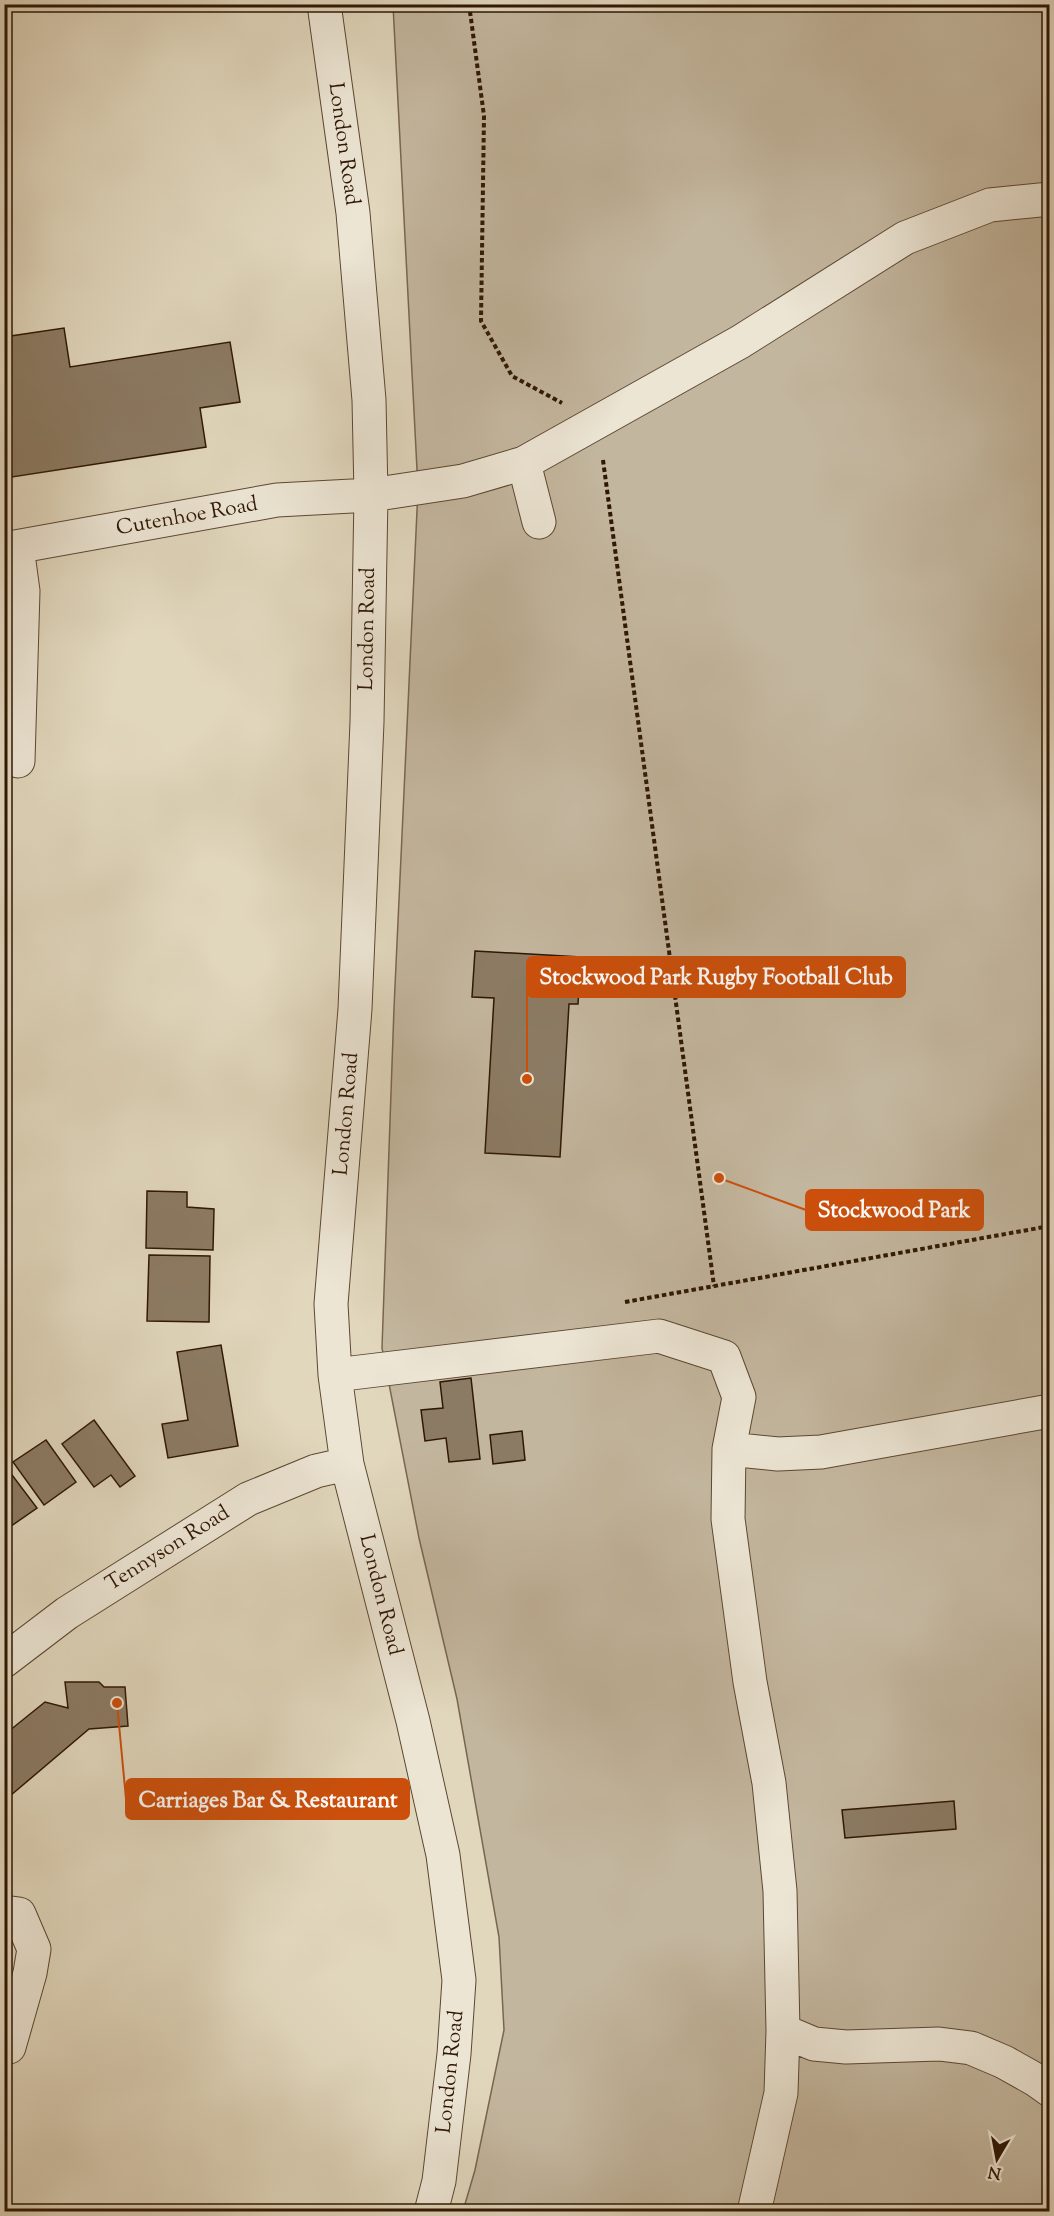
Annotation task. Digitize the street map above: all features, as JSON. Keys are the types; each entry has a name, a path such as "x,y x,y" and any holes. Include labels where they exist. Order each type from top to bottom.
{"street":[{"name":"London Road","path":"324,4 353,213 369,400 371,495 367,722 355,1009 331,1304 335,1376 347,1464 413,1721 443,1855 459,1980 453,2066 439,2181 431,2211"},
{"name":"Cutenhoe Road","path":"10,548 278,500 371,495 463,481 524,463 740,342 905,238 990,206 1050,199"},
{"path":"524,463 539,522"},
{"path":"10,548 23,591 18,761"},
{"path":"335,1376 658,1336 724,1357 739,1397 729,1449 728,1519 750,1682 769,1783 780,1891 783,2031 781,2093 754,2211"},
{"path":"729,1449 778,1454 821,1452 1050,1411"},
{"name":"Tennyson Road","path":"4,1662 67,1613 248,1499 316,1471 347,1464"},
{"path":"4,1912 19,1914 34,1949 30,1973 9,2047"},
{"path":"783,2031 814,2044 846,2047 939,2044 971,2048 1004,2061 1050,2090"}],"path":[{"path":"469,4 484,116 481,321 512,376 598,422 714,1286"},
{"path":"621,1302 1050,1226"}],"shaded area":[{"path":"393,5 1049,5 1049,2211 463,2211 475,2170 504,2030 499,1937 457,1699 419,1538 382,1348 394,1008 418,489"}],"building":[{"path":"64,328 70,367 230,342 240,402 200,408 206,447 12,477 4,431 4,337"},
{"path":"475,951 581,957 578,1004 569,1004 560,1157 485,1153 494,998 472,997"},
{"path":"147,1191 187,1192 187,1207 214,1209 213,1250 146,1248"},
{"path":"149,1255 210,1256 209,1322 147,1321"},
{"path":"221,1345 238,1446 168,1458 162,1424 188,1420 177,1352"},
{"path":"471,1378 480,1459 449,1462 446,1438 425,1441 421,1410 443,1408 440,1382"},
{"path":"94,1420 135,1476 120,1487 111,1475 94,1487 62,1444"},
{"path":"522,1431 525,1460 493,1464 490,1435"},
{"path":"46,1440 76,1482 44,1505 13,1462"},
{"path":"6,1467 37,1508 4,1531 4,1468"},
{"path":"65,1682 99,1682 104,1687 125,1687 128,1726 89,1729 4,1801 4,1735 45,1702 68,1708"},
{"path":"954,1801 956,1829 845,1838 842,1810"}],"place":[{"name":"Stockwood Park Rugby Football Club","path":"527,1079"},
{"name":"Stockwood Park","path":"719,1178"},
{"name":"Carriages Bar & Restaurant","path":"117,1703"}]}
